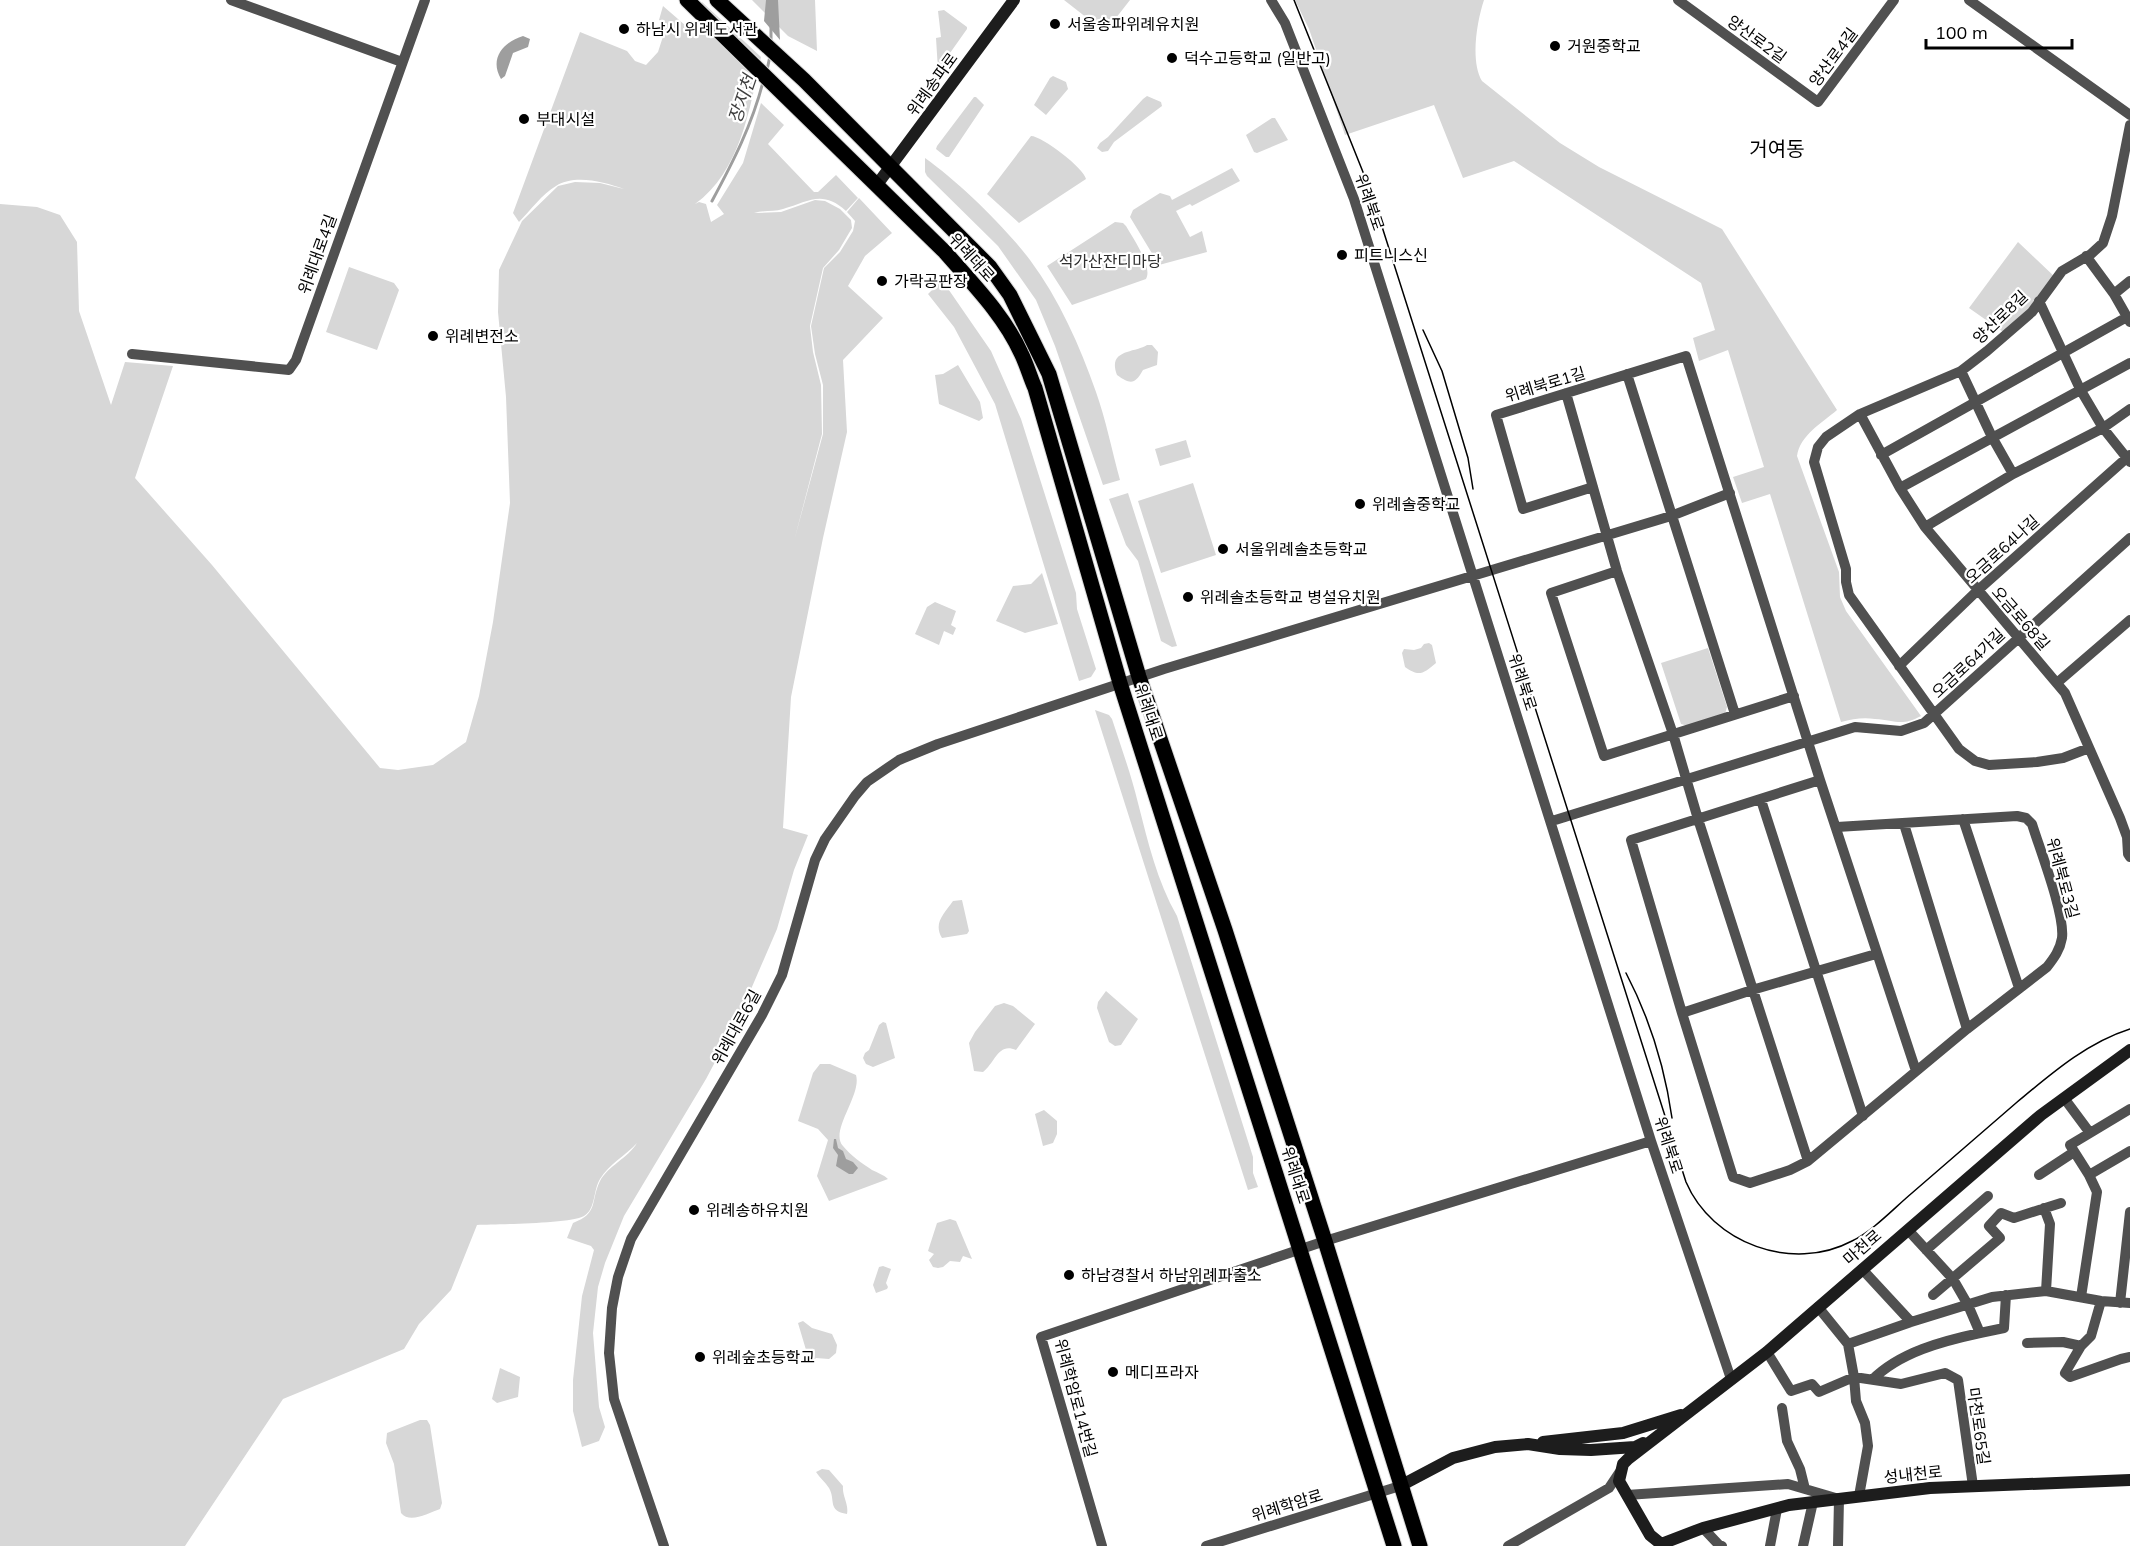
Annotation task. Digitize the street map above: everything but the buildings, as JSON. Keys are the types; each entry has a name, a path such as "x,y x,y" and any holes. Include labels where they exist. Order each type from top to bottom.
{"main road":[{"name":"위례대로","path":"717,0 804,80 990,267 1010,295 1049,374 1139,677 1219,911 1420,1546"},
{"name":"위례송파로","path":"876,186 1014,0"},
{"name":"위례대로","path":"690,2 945,252 1004,324 1021,352 1035,388 1120,683 1394,1546"},
{"name":"마천로","path":"1619,1473 1623,1464 1767,1352 2041,1115 2130,1050"},
{"path":"1400,1486 1453,1458 1495,1447 1623,1433 1685,1414"},
{"path":"1528,1444 1570,1450 1635,1447 1667,1428"},
{"name":"성내천로","path":"1619,1473 1619,1481 1650,1535 1660,1545 1703,1528 1789,1505 1930,1488 2130,1480"}],"street":[{"path":"231,0 402,62"},
{"name":"위례대로4길","path":"132,354 289,370 296,360 425,0"},
{"name":"위례북로","path":"1271,0 1285,23 1349,183 1552,820 1651,1141 1731,1379"},
{"name":"양산로2길","path":"1678,0 1818,102"},
{"name":"양산로4길","path":"1818,102 1894,0"},
{"path":"1969,0 2130,115"},
{"name":"양산로8길","path":"2089,748 2063,758 1989,765 1975,761 1959,749 1849,595 1846,569 1814,462 1818,447 1826,437 1860,414 1961,371 2032,312 2062,271 2103,243 2113,213 2130,125"},
{"path":"1881,455 2063,353 2129,320 2114,294 2086,256"},
{"path":"2114,294 2130,281"},
{"name":"오금로64나길","path":"1899,666 1977,591 2129,458 2103,428 2080,389 2039,300"},
{"name":"위례북로1길","path":"1593,487 1523,509 1496,415 1686,356 1808,742"},
{"path":"1900,488 2130,363"},
{"path":"1961,371 1992,437 2013,474"},
{"path":"1627,374 1735,714"},
{"path":"1566,393 1617,571 1673,734 1752,990 1808,1161"},
{"path":"1925,527 2013,474 2103,428 2130,409"},
{"name":"오금로68길","path":"1860,414 1881,455 1925,527 2065,693 2127,837 2130,857"},
{"path":"1473,575 1671,516 1730,493"},
{"name":"오금로64가길","path":"1808,742 1855,727 1901,731 1924,723 2130,538"},
{"path":"1617,571 1551,593 1604,756 1794,696"},
{"name":"위례대로6길","path":"664,1546 614,1398 609,1353 612,1308 618,1277 630,1239 762,1016 782,975 815,860 825,839 855,796 867,782 899,760 938,744 1120,683 1473,575"},
{"path":"2058,682 2130,620"},
{"path":"1552,820 1808,742 1916,1071"},
{"path":"1698,819 1820,780"},
{"path":"1761,800 1863,1116"},
{"name":"위례북로3길","path":"1698,819 1631,840 1733,1177 1750,1183 1790,1170 1808,1161 1967,1029 2047,967 2057,954 2062,938 2062,921 2032,824 2026,818 2017,816 1837,827"},
{"path":"1963,819 2019,988"},
{"path":"1904,824 1967,1029"},
{"path":"1682,1013 1876,954"},
{"path":"2064,1098 2090,1133"},
{"path":"2081,1297 2097,1192 2089,1174 2070,1145 2130,1109"},
{"name":"위례학암로14번길","path":"1102,1546 1041,1337 1325,1241 1651,1141"},
{"path":"2089,1174 2130,1151"},
{"path":"2038,1175 2074,1152"},
{"path":"1926,1250 1988,1196"},
{"path":"1933,1295 2000,1238 1989,1226 2001,1213 2014,1218 2061,1203"},
{"path":"1978,1204 1995,1218"},
{"path":"2044,1208 2050,1224 2046,1291"},
{"path":"1848,1344 1992,1297 2046,1291 2125,1303 2130,1212"},
{"path":"1908,1230 1953,1279 1980,1333"},
{"path":"1862,1269 1911,1322"},
{"path":"1872,1380 1890,1364 1948,1340 2004,1328 2006,1295"},
{"path":"2101,1301 2091,1335 2081,1346 2065,1373 2070,1377 2130,1357"},
{"path":"1818,1307 1848,1344 1856,1401 1865,1423 1868,1446 1858,1496"},
{"path":"2027,1343 2063,1342 2081,1346"},
{"path":"1767,1352 1791,1391 1812,1384 1819,1392 1854,1377"},
{"name":"마천로65길","path":"1854,1377 1901,1384 1945,1373 1958,1380 1972,1486"},
{"path":"1782,1408 1787,1441 1800,1469 1805,1489"},
{"path":"1508,1546 1609,1488 1619,1473"},
{"path":"1627,1495 1788,1484 1839,1499 1838,1546"},
{"name":"위례학암로","path":"1206,1546 1400,1486"},
{"path":"1803,1546 1813,1502"},
{"path":"1770,1546 1777,1509"},
{"path":"1703,1528 1722,1546"}],"green space":[{"path":"752,0 815,0 817,51 788,36"},
{"path":"1064,0 1130,0 1105,32"},
{"path":"1295,0 1484,0 1477,30 1476,52 1478,73 1482,81 1560,143 1599,167 1722,229 1837,410 1807,436 1797,456 1839,572 1840,597 1846,611 1921,716 1903,722 1866,718 1841,722 1770,494 1742,503 1733,477 1764,467 1728,350 1699,361 1693,338 1715,330 1701,283 1514,161 1463,178 1434,105 1345,135 1309,29"},
{"path":"702,2 761,57 747,117 733,157 723,175 695,204 699,202 706,204 711,222 724,214 717,205 743,163 761,103 784,125 768,144 814,192 818,192 836,175 858,198 846,211 830,200 815,199 780,210 754,213 781,212 815,200 825,201 840,209 851,220 852,228 839,250 823,268 810,326 813,352 821,385 822,434 794,541 823,434 823,385 811,326 824,268 840,252 853,231 855,221 847,212 859,198 892,233 865,256 848,286 883,318 843,360 847,432 791,697 783,828 808,835 794,870 777,929 739,1017 706,1079 624,1216 605,1263 598,1287 593,1333 599,1407 605,1427 599,1441 582,1447 573,1411 573,1380 582,1296 594,1250 591,1246 567,1238 573,1223 587,1215 591,1210 584,1216 576,1219 477,1225 451,1290 419,1324 404,1349 283,1399 185,1546 0,1546 0,204 37,207 60,215 77,242 79,311 111,405 125,362 173,366 135,478 212,565 380,768 398,770 433,765 466,742 479,696 493,622 510,503 506,397 498,312 499,270 522,221 558,186 575,182 600,183 624,189 599,182 572,180 564,182 551,189 519,222 513,213 580,32 627,51 635,61 646,65 658,52 667,24 659,20 663,6 693,32","holes":["637,1143 600,1181 591,1208 598,1183 604,1174 612,1164"]},
{"path":"944,10 967,29 938,70 936,38 941,37 938,11"},
{"path":"1053,76 1066,82 1068,89 1046,115 1034,105"},
{"path":"1147,96 1161,102 1162,106 1114,142 1108,151 1102,152 1097,148 1100,143"},
{"path":"974,97 984,105 949,157 946,157 936,149 937,146"},
{"path":"1275,118 1288,140 1257,153 1254,152 1246,135"},
{"path":"1031,136 1044,141 1062,153 1084,174 1086,179 1019,223 987,194"},
{"path":"925,158 967,192 995,220 1020,247 1041,275 1068,323 1090,375 1103,413 1120,480 1103,485 1055,346 1036,300 998,246 927,176"},
{"path":"1232,168 1240,181 1192,206 1190,204 1176,211 1190,237 1202,231 1207,252 1159,265 1130,217 1133,210 1160,193 1170,196 1172,200"},
{"name":"석가산잔디마당","path":"1115,222 1126,226 1137,245 1147,267 1146,279 1072,305 1047,266"},
{"path":"2018,242 2056,278 2006,334 1969,308"},
{"path":"349,267 394,283 399,290 377,350 326,332"},
{"path":"942,280 991,351 1021,419 1076,593 1077,609 1096,669 1091,677 1079,681 995,404 954,327 928,294"},
{"path":"1152,345 1158,352 1157,365 1143,370 1132,382 1117,375 1115,367 1119,356"},
{"path":"958,365 980,402 983,418 979,421 939,404 935,375 943,374"},
{"path":"1186,440 1191,457 1160,466 1155,449"},
{"path":"1193,483 1216,555 1161,573 1138,501"},
{"path":"1128,493 1177,646 1172,647 1161,641 1138,561 1126,545 1109,499"},
{"path":"1042,573 1058,624 1025,633 996,621 1013,586 1031,584"},
{"path":"935,602 956,611 951,625 956,628 953,635 944,631 939,645 915,634 927,607"},
{"path":"1429,643 1432,645 1436,663 1421,673 1405,667 1402,653 1404,649 1414,650"},
{"path":"1708,648 1727,707 1725,714 1688,726 1681,724 1661,663"},
{"path":"1095,710 1109,715 1112,719 1154,861 1177,916 1253,1157 1253,1173 1258,1187 1248,1190"},
{"path":"962,900 969,931 967,934 942,938 939,928 941,919 953,901"},
{"path":"1106,991 1138,1019 1121,1045 1115,1046 1109,1042 1097,1008 1098,1002"},
{"path":"1004,1003 1013,1006 1035,1024 1016,1050 1010,1048 1001,1051 983,1072 974,1071 969,1043 995,1006"},
{"path":"886,1023 895,1058 873,1067 866,1064 863,1058 869,1050 879,1025"},
{"path":"820,1064 830,1064 856,1075 855,1092 840,1131 840,1139 843,1146 853,1156 888,1179 829,1201 817,1176 828,1140 818,1129 798,1121 813,1073"},
{"path":"1044,1110 1057,1121 1057,1134 1053,1143 1043,1146 1035,1114"},
{"path":"950,1219 956,1221 972,1259 963,1256 960,1262 950,1261 943,1267 933,1267 929,1260 934,1254 928,1251 937,1223"},
{"path":"879,1267 891,1269 886,1283 888,1287 876,1293 873,1285"},
{"path":"803,1321 812,1328 832,1334 837,1345 836,1353 829,1359 816,1358 812,1362 809,1360 798,1323"},
{"path":"500,1368 520,1377 518,1397 497,1403 492,1399"},
{"path":"420,1420 427,1420 430,1425 442,1503 440,1509 419,1517 409,1518 401,1513 394,1464 386,1443 387,1433"},
{"path":"822,1469 829,1470 843,1486 847,1514 834,1508 829,1488 816,1472"}],"shaded area":[{"name":"장지천","path":"766,0 778,0 780,40 764,21"},
{"path":"523,36 530,39 528,47 513,53 505,76 501,79 497,65 500,52 509,42"},
{"path":"834,1139 846,1159 858,1168 853,1174 836,1166 838,1155 833,1148"}],"waterway":[{"name":"장지천","path":"771,26 771,40"},
{"name":"장지천","path":"767,70 770,56"},
{"name":"장지천","path":"712,201 748,128 763,82"}],"tram line":[{"path":"1294,0 1371,192 1686,1182 1698,1203 1714,1221 1734,1236 1756,1246 1780,1252 1804,1254 1829,1250 1852,1241 1876,1225 2056,1071 2099,1042 2130,1029"},
{"path":"1423,330 1442,371 1468,458 1473,489"},
{"path":"1626,973 1642,1007 1655,1044 1672,1118"}],"place":[{"name":"서울송파위례유치원","path":"1055,24"},
{"name":"하남시 위례도서관","path":"624,29"},
{"name":"거원중학교","path":"1555,46"},
{"name":"덕수고등학교 (일반고)","path":"1172,58"},
{"name":"부대시설","path":"524,119"},
{"name":"피트니스신","path":"1342,255"},
{"name":"가락공판장","path":"882,281"},
{"name":"위례변전소","path":"433,336"},
{"name":"위례솔중학교","path":"1360,504"},
{"name":"서울위례솔초등학교","path":"1223,549"},
{"name":"위례솔초등학교 병설유치원","path":"1188,597"},
{"name":"위례송하유치원","path":"694,1210"},
{"name":"하남경찰서 하남위례파출소","path":"1069,1275"},
{"name":"위례숲초등학교","path":"700,1357"},
{"name":"메디프라자","path":"1113,1372"}],"district":[{"name":"거여동","path":"1777,148"}]}
